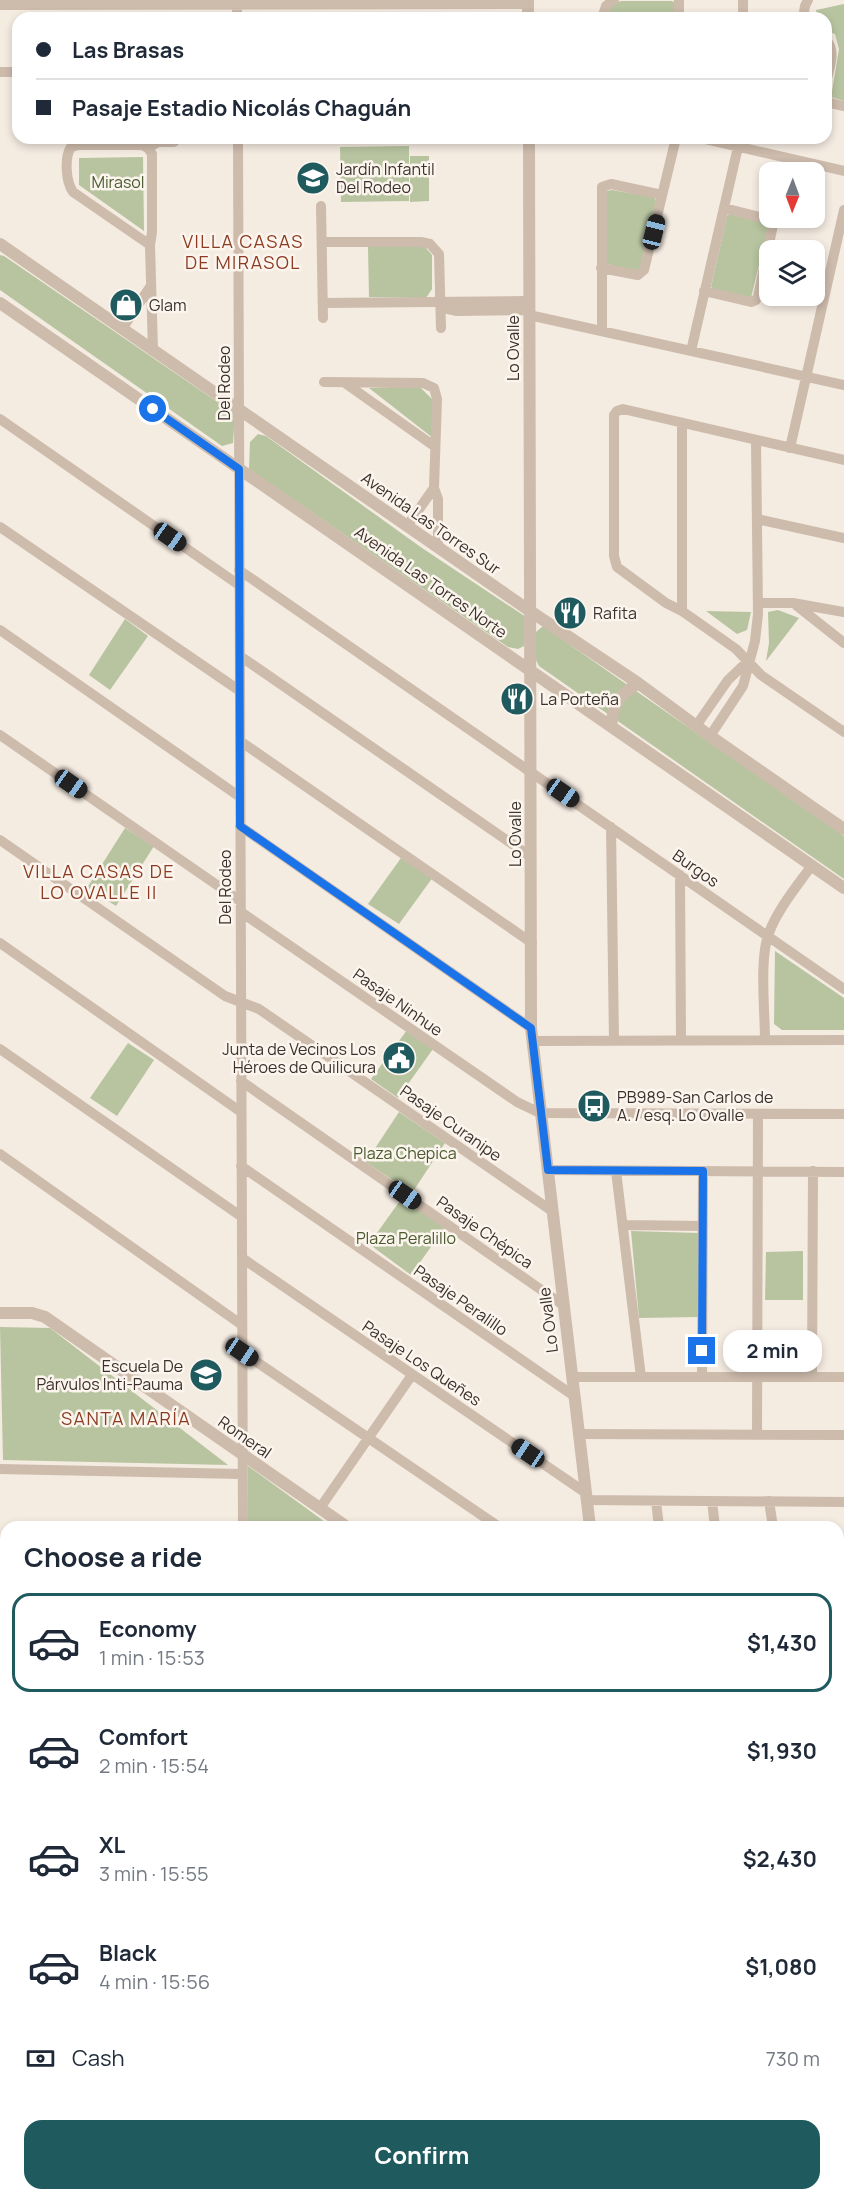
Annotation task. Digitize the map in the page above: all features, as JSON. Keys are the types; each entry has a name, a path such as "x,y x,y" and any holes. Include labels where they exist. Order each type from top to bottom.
{"street":[{"path":"604,12 606,6 614,0"},
{"path":"0,5 528,2"},
{"path":"148,148 155,144"},
{"name":"Del Rodeo","path":"238,144 243,1521"},
{"name":"Lo Ovalle","path":"529,144 532,1034 589,1521"},
{"path":"601,268 638,275 643,272 675,144"},
{"path":"691,351 724,208 742,144 844,171"},
{"path":"150,245 73,192 68,184 68,151 74,145 142,145 148,148 152,158 153,232 150,245 150,287 153,304 153,351"},
{"path":"602,331 602,187 610,184 662,195"},
{"path":"321,206 323,318"},
{"path":"704,291 753,302 757,298 761,285 773,228 772,223 767,219 724,208"},
{"path":"790,448 844,210"},
{"path":"322,242 430,243 438,254 441,328"},
{"name":"Avenida Las Torres Sur","path":"0,244 438,548 638,683 844,829"},
{"path":"122,329 150,287"},
{"path":"323,303 456,301 529,309 602,331 844,385"},
{"name":"Avenida Las Torres Norte","path":"0,303 844,888"},
{"path":"324,382 423,383 431,386 435,391 437,435 434,488 438,500 438,548"},
{"path":"344,383 435,446"},
{"path":"844,460 623,409 617,411 614,418 614,556 616,567 666,603 682,611 749,660 761,675 844,732"},
{"path":"0,419 239,585"},
{"path":"682,423 682,611"},
{"path":"710,736 739,694 755,641 758,603 756,440"},
{"path":"407,526 434,488"},
{"path":"757,519 844,538"},
{"path":"0,527 240,691"},
{"name":"Burgos","path":"239,570 844,989"},
{"path":"758,603 793,603 844,612"},
{"path":"793,603 844,643"},
{"path":"0,630 240,797"},
{"path":"240,656 531,857"},
{"path":"696,726 728,680 749,660"},
{"path":"611,726 614,704 622,694 638,683"},
{"name":"Pasaje Ninhue","path":"0,735 517,1102 540,1113"},
{"path":"240,741 532,943"},
{"path":"240,826 532,1034 614,1041 844,1040"},
{"path":"611,827 614,1041"},
{"name":"Pasaje Curanipe","path":"0,840 225,996 259,1009 552,1211"},
{"path":"765,1040 764,956 768,936 773,923 812,865"},
{"path":"680,875 681,1040"},
{"path":"0,943 241,1112"},
{"path":"0,1049 242,1217"},
{"name":"Pasaje Chépica","path":"241,1082 563,1305"},
{"path":"540,1113 844,1114"},
{"path":"757,1435 758,1114"},
{"path":"0,1154 242,1325"},
{"name":"Pasaje Peralillo","path":"242,1166 574,1396"},
{"path":"548,1170 844,1172"},
{"path":"616,1171 641,1377"},
{"path":"702,1377 703,1171"},
{"path":"812,1377 813,1172"},
{"path":"623,1226 703,1226"},
{"name":"Pasaje Los Queñes","path":"242,1258 586,1497"},
{"name":"Romeral","path":"0,1313 32,1313 45,1317 338,1521"},
{"path":"242,1352 490,1521"},
{"path":"320,1508 412,1374"},
{"path":"572,1377 844,1377"},
{"path":"579,1434 844,1435"},
{"path":"0,1469 242,1473"},
{"path":"586,1497 656,1501 844,1502"},
{"path":"656,1501 658,1521"},
{"path":"712,1501 714,1521"},
{"path":"769,1502 772,1521"}],"green space":[{"path":"672,1 675,12 608,12 615,3"},
{"path":"844,4 844,101 832,97 839,49 835,34 832,33 832,12 816,12 816,10"},
{"path":"409,146 409,201 341,202 340,147"},
{"path":"410,156 429,156 429,201 410,202"},
{"name":"Mirasol","path":"143,157 144,231 79,185 79,158"},
{"path":"607,191 653,197 656,200 639,272 607,264"},
{"path":"729,214 759,222 759,228 768,228 765,240 759,240 759,265 751,298 714,290 711,287"},
{"path":"368,247 425,247 432,255 432,289 426,298 369,297"},
{"path":"0,255 235,414 233,443 222,446 0,290"},
{"path":"419,386 432,399 433,438 369,388"},
{"path":"258,434 266,436 422,548 526,617 524,646 518,649 508,647 249,469 250,442"},
{"path":"778,610 799,618 766,661 769,643 768,612"},
{"path":"706,611 751,612 747,630 737,634"},
{"path":"125,619 148,636 110,690 89,675"},
{"path":"543,626 844,836 844,879 539,666 536,660 536,632"},
{"path":"125,828 154,846 116,906 87,888"},
{"path":"401,858 433,877 399,924 368,904"},
{"path":"775,951 844,998 844,1030 782,1030 774,1024"},
{"path":"407,1030 433,1049 398,1098 371,1079"},
{"path":"128,1043 154,1060 117,1116 90,1098"},
{"name":"Plaza Chepica","path":"399,1112 445,1143 412,1193 366,1162"},
{"name":"Plaza Peralillo","path":"402,1198 445,1227 411,1275 369,1244"},
{"path":"631,1231 699,1233 698,1317 639,1318"},
{"path":"803,1251 803,1300 765,1300 766,1252"},
{"path":"0,1327 50,1328 228,1465 3,1460"},
{"path":"248,1466 324,1521 248,1521"}],"place":[{"name":"Jardín Infantil Del Rodeo","path":"313,178"},
{"name":"Glam","path":"126,305"},
{"name":"Rafita","path":"570,613"},
{"name":"La Porteña","path":"517,699"},
{"name":"Junta de Vecinos Los Héroes de Quilicura","path":"399,1058"},
{"name":"PB989-San Carlos de A. / esq. Lo Ovalle","path":"594,1106"},
{"name":"Escuela De Párvulos Inti-Pauma","path":"206,1375"}],"district":[{"name":"VILLA CASAS DE MIRASOL","path":"243,252"},
{"name":"VILLA CASAS DE LO OVALLE II","path":"99,882"},
{"name":"SANTA MARÍA","path":"126,1419"}],"route":[{"path":"153,409 239,469 240,826 531,1028 548,1170 703,1171 702,1351"}]}
